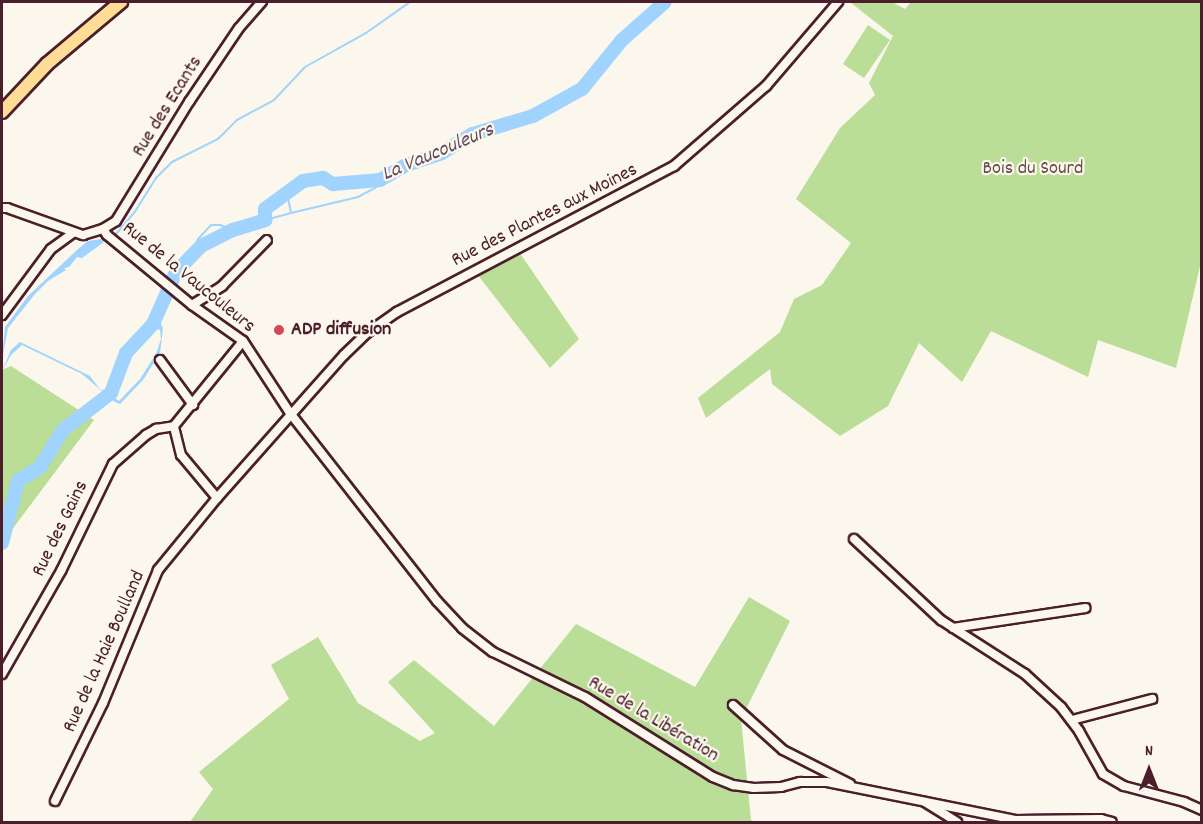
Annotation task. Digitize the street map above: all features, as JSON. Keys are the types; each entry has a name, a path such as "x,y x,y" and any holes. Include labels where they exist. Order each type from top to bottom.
{"main road":[{"path":"2,112 46,64 121,2"}],"street":[{"name":"Rue des Ecants","path":"108,234 189,102 239,28 262,2"},
{"name":"Rue des Plantes aux Moines","path":"290,413 351,347 397,312 674,166 766,86 838,2"},
{"name":"Rue de la Vaucouleurs","path":"2,208 73,233 108,234 192,304 243,341 290,413"},
{"path":"2,315 51,249 73,233"},
{"path":"192,304 222,286 267,240"},
{"path":"217,498 181,455 174,426 243,341"},
{"path":"160,360 193,405"},
{"name":"Rue de la Haie Boulland","path":"55,801 103,703 158,570 290,413"},
{"name":"Rue de la Libération","path":"290,413 437,601 462,628 493,652 585,697 713,777 733,785 754,788 781,787 800,782 827,782 1015,820 1101,819 1112,822"},
{"name":"Rue des Gains","path":"2,674 61,571 113,464 146,435 156,429 174,426"},
{"path":"854,539 923,605 952,628 1025,674 1061,706 1072,720 1100,769 1110,779 1202,810"},
{"path":"952,628 1085,608"},
{"path":"1072,720 1152,699"},
{"path":"733,705 783,750 859,788"},
{"path":"923,800 957,822"}],"green space":[{"name":"Bois du Sourd","path":"850,2 892,2 905,9 911,2 1201,2 1201,262 1176,368 1098,340 1088,377 991,331 962,382 919,343 888,406 840,436 772,384 770,369 706,418 698,398 780,332 794,299 822,285 851,243 796,199 840,128 875,95 869,83 893,36"},
{"path":"868,25 890,40 864,78 843,64"},
{"path":"519,252 579,339 550,368 477,274"},
{"path":"11,366 94,420 2,543 2,370"},
{"path":"749,597 790,621 741,719 751,820 755,822 190,822 213,789 199,772 289,699 271,665 318,637 358,703 420,741 435,733 388,682 414,660 494,726 576,624 695,687"}],"water":[{"path":"101,239 104,242 82,258 77,257 69,267 64,268 66,270 48,281 35,294 8,328 2,360 5,327 28,296 88,241"},
{"path":"159,321 163,328 160,353 143,380 120,404 115,402 82,374 22,345 11,355 2,371 11,350 20,342 90,376 99,388 119,401 140,379 156,354 161,339 160,330 155,328"}],"waterway":[{"path":"113,235 136,210 156,178 172,162 218,139 237,120 274,100 305,67 366,33 410,2"},
{"name":"La Vaucouleurs","path":"2,543 18,481 40,467 63,430 111,393 126,353 153,324 176,272 201,246 233,230 265,220 265,209 303,181 323,178 333,184 380,180 404,166 442,153 473,134 533,116 582,89 622,40 665,2"},
{"path":"291,213 358,197 375,188 389,175"},
{"path":"265,220 291,213 287,193"},
{"path":"196,251 198,239 211,225 220,225 233,230"},
{"name":"La Vaucouleurs","path":"154,321 159,326"}],"place":[{"name":"ADP diffusion","path":"279,330"}]}
